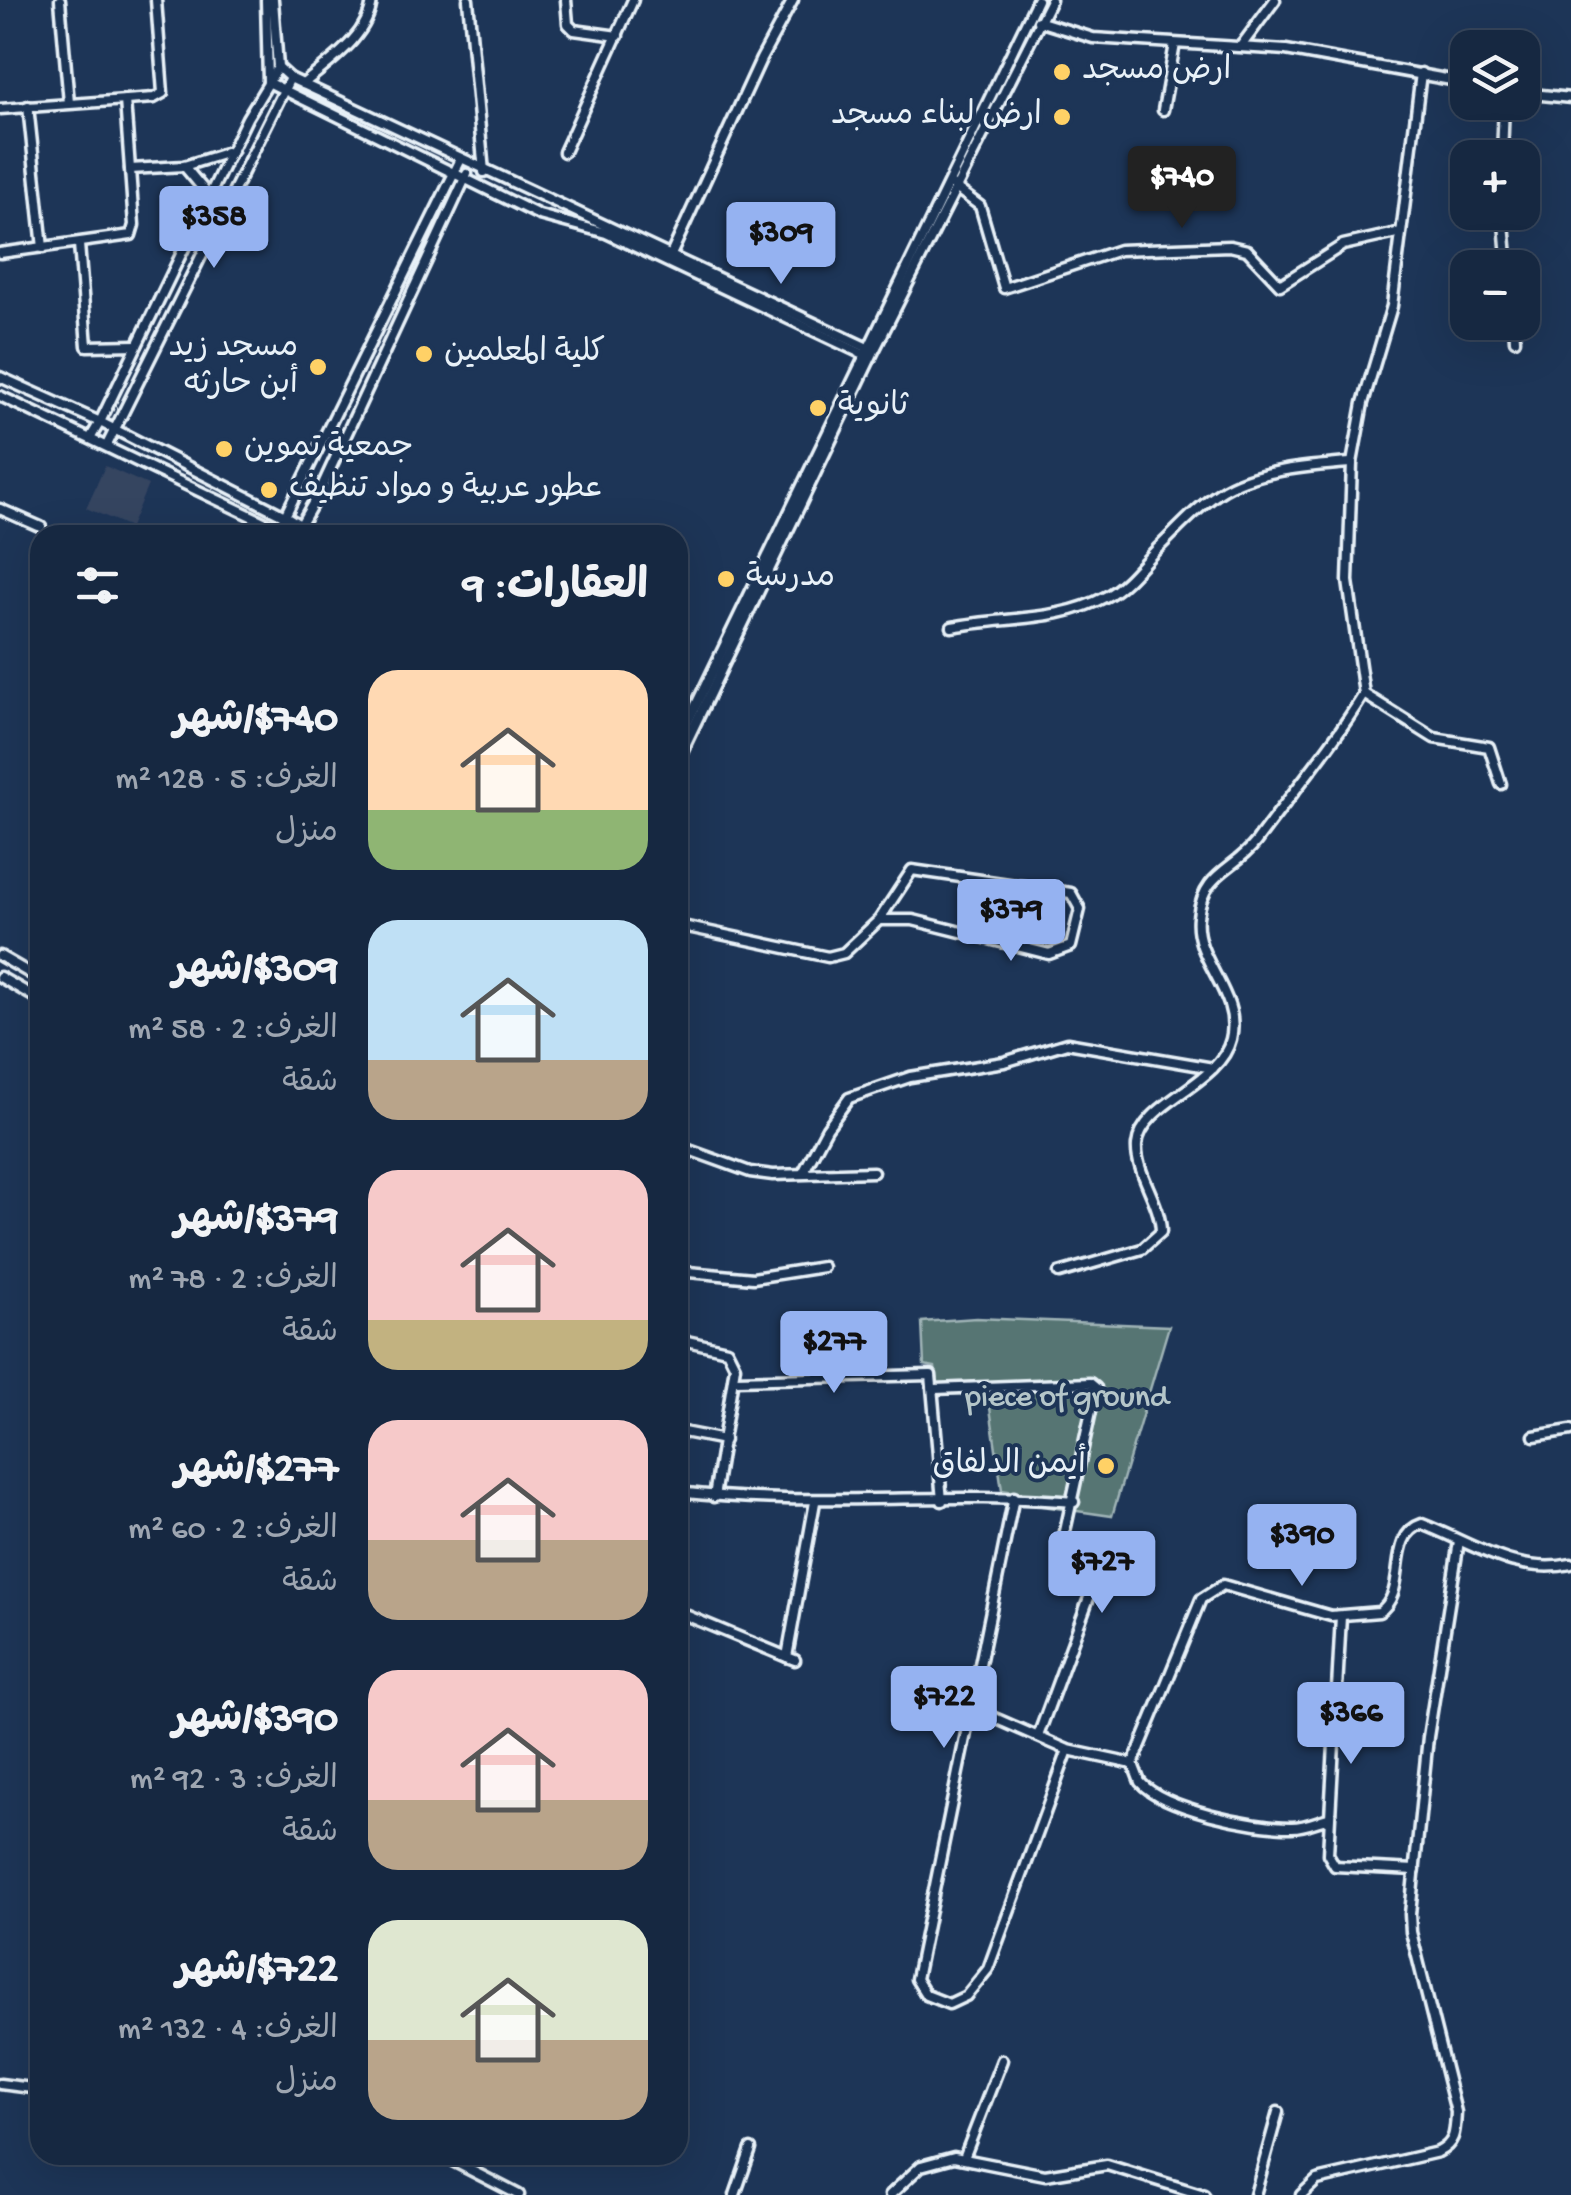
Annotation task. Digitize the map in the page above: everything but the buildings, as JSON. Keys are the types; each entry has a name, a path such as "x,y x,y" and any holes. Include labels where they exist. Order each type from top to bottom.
{"street":[{"path":"60,0 69,103"},
{"path":"0,108 154,98 162,93 156,0"},
{"path":"266,0 268,82"},
{"path":"91,438 209,196 278,66 274,0"},
{"path":"303,84 354,38 367,22 372,0"},
{"path":"468,0 484,172"},
{"path":"566,0 568,24 574,30 618,36"},
{"path":"564,152 634,0"},
{"path":"670,258 761,59 794,0"},
{"path":"688,739 946,181 1037,0"},
{"path":"688,722 869,353 1051,0"},
{"path":"1241,46 1276,0"},
{"path":"1029,16 1093,38 1241,46 1361,60 1450,79"},
{"path":"1163,110 1175,44"},
{"path":"278,66 290,78 470,166 869,353"},
{"path":"1060,1273 1154,1242 1161,1228 1137,1149 1141,1131 1213,1068 1228,1048 1233,1024 1230,1006 1199,936 1198,910 1220,870 1255,843 1364,694 1348,581 1352,463 1363,404 1386,339 1422,72"},
{"path":"107,446 290,78"},
{"path":"268,82 281,92 540,215 590,226 670,258"},
{"path":"1540,94 1571,98"},
{"path":"0,253 124,239 133,232 125,100"},
{"path":"28,106 43,248"},
{"path":"130,169 184,166 232,151"},
{"path":"280,525 460,161"},
{"path":"184,166 209,196"},
{"path":"0,377 100,422 300,525 320,490 470,166"},
{"path":"946,181 980,206 1004,288 1119,250 1230,246 1247,250 1280,285 1343,245 1401,232"},
{"path":"79,244 87,346 137,345"},
{"path":"0,396 263,525"},
{"path":"952,627 991,618 1031,621 1092,604 1115,592 1189,517 1232,485 1318,465 1352,463"},
{"path":"0,509 39,525"},
{"path":"1364,694 1418,732 1489,747 1502,784"},
{"path":"688,928 828,957 844,953 879,920 912,870 1072,893 1080,908 1071,946 1049,954 912,920 879,920"},
{"path":"0,956 30,972"},
{"path":"0,976 30,994"},
{"path":"803,1173 826,1128 849,1098 910,1077 1004,1062 1067,1043 1213,1068"},
{"path":"688,1150 750,1172 872,1172"},
{"path":"688,1272 753,1278 824,1267"},
{"path":"688,1340 727,1350 736,1380 714,1497"},
{"path":"736,1380 931,1376 942,1500"},
{"path":"935,1389 1093,1384 1074,1502 1060,1550 1101,1564 1038,1736"},
{"path":"1534,1436 1571,1430"},
{"path":"688,1433 724,1440"},
{"path":"688,1493 815,1502 1014,1497 1074,1502"},
{"path":"1014,1497 916,1979 935,2000 949,2004 966,1996 988,1969 1068,1750"},
{"path":"688,1616 791,1659 815,1502"},
{"path":"1329,1818 1294,1828 1244,1823 1143,1788 1132,1764 1201,1600 1223,1585 1341,1616 1379,1612 1388,1606 1401,1546 1415,1525 1422,1524 1507,1560 1546,1566 1571,1564"},
{"path":"1302,2195 1317,2180 1438,2152 1449,2146 1455,2134 1456,2112 1411,1932 1428,1737 1459,1541"},
{"path":"1341,1616 1328,1854 1335,1866 1414,1870"},
{"path":"974,1708 1068,1750 1132,1764"},
{"path":"964,2158 1002,2060"},
{"path":"0,2084 30,2088"},
{"path":"1255,2195 1278,2112"},
{"path":"735,2195 751,2149"},
{"path":"890,2195 930,2162 964,2158 1045,2174 1107,2165 1204,2195"},
{"path":"460,2165 519,2195"}],"shaded area":[{"path":"105,466 148,485 131,525 86,508"}],"green space":[{"name":"piece of ground","path":"976,1318 1169,1326 1112,1516 1028,1504 1027,1494 1002,1490 988,1394 964,1396 962,1386 962,1394 938,1395 935,1367 924,1365 922,1322"}],"place":[{"name":"ارض مسجد","path":"1062,72"},
{"name":"ارض لبناء مسجد","path":"1062,117"},
{"name":"كلية المعلمين","path":"424,354"},
{"name":"مسجد زيد أبن حارثه","path":"318,367"},
{"name":"ثانوية","path":"818,408"},
{"name":"جمعية تموين","path":"224,449"},
{"name":"عطور عربية و مواد تنظيف","path":"269,490"},
{"name":"مدرسة","path":"726,579"},
{"name":"أيمن الدلفاق","path":"1106,1466"}]}
